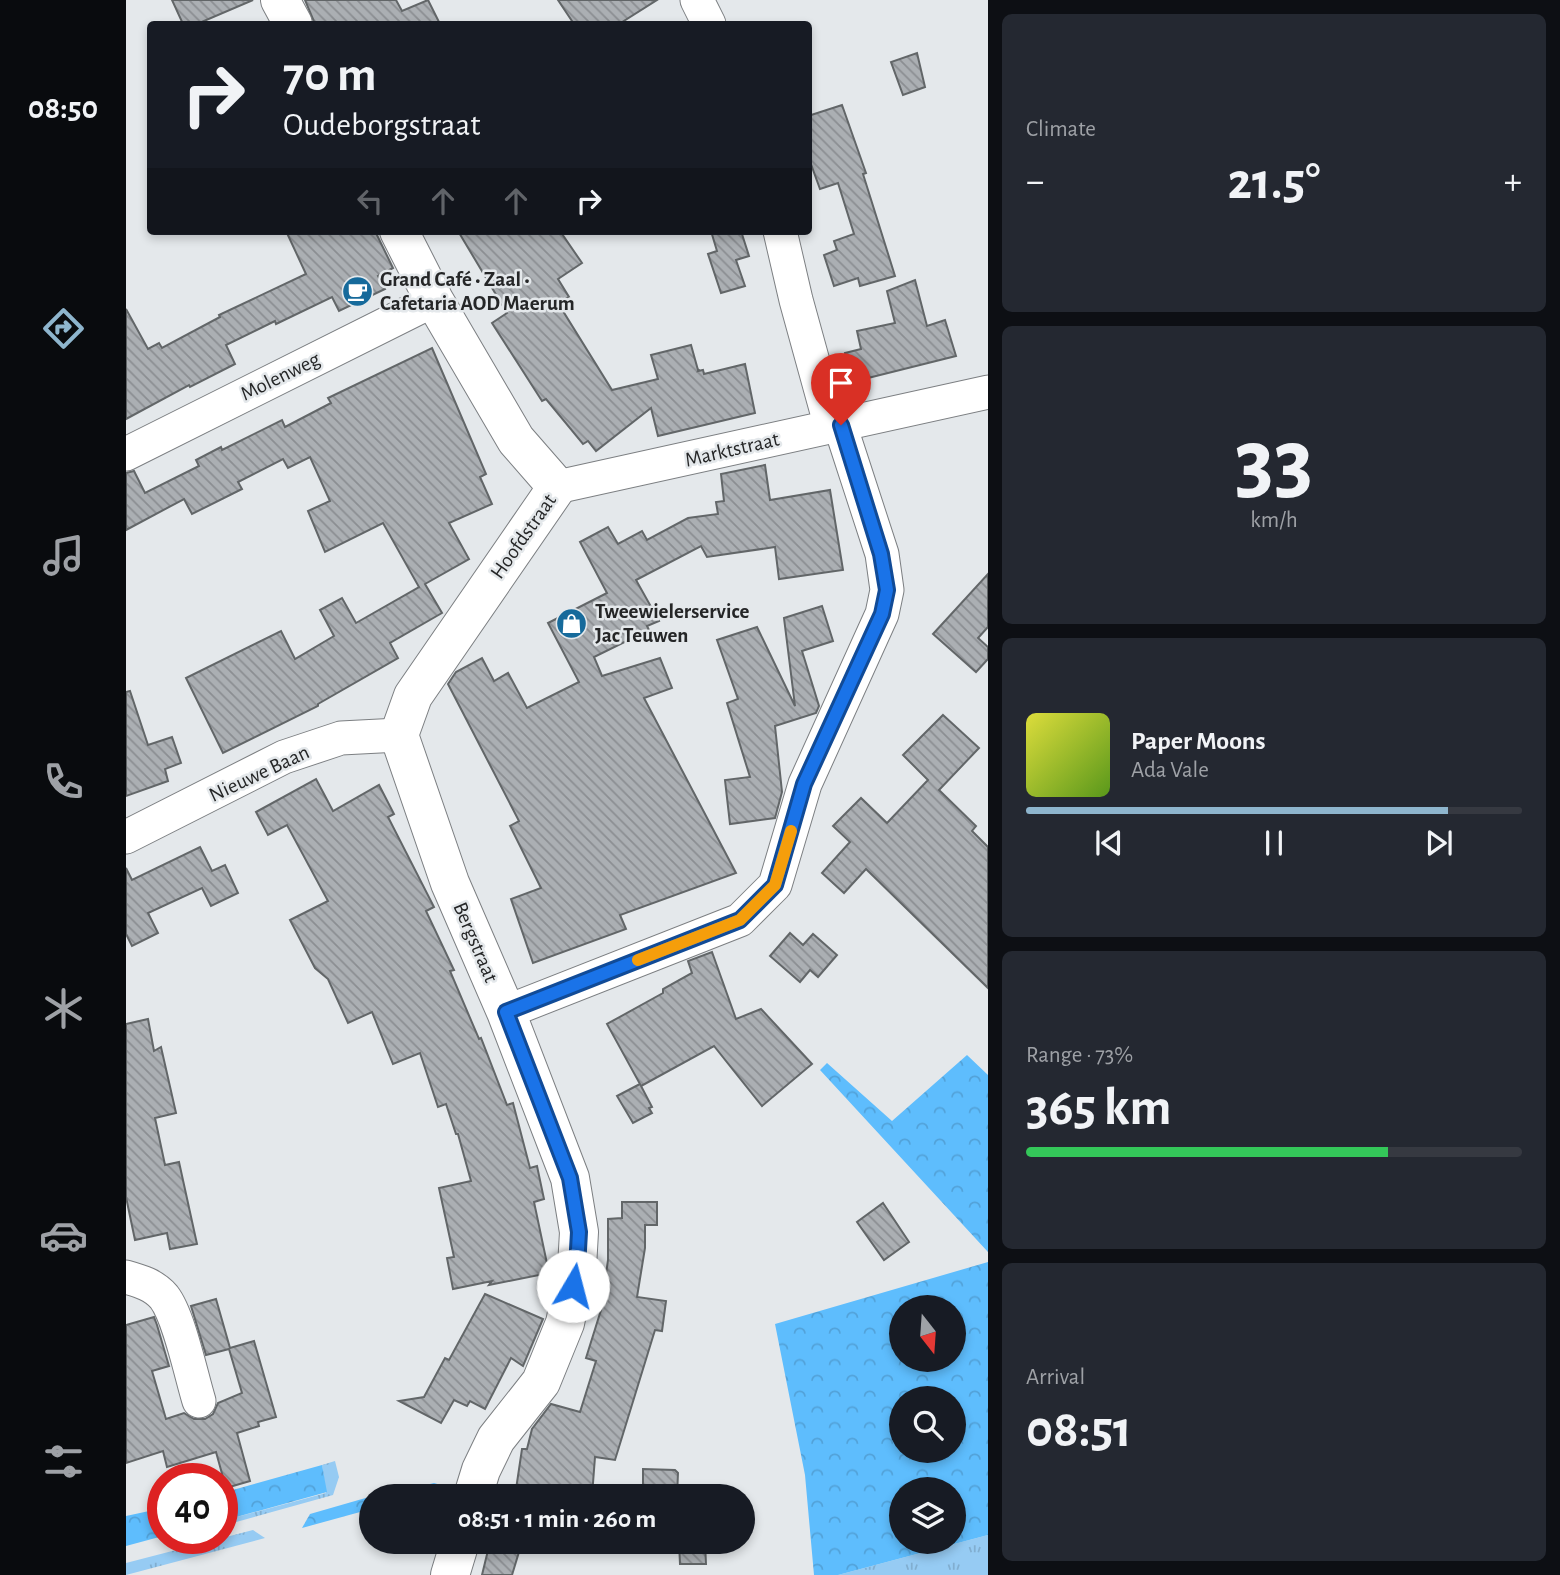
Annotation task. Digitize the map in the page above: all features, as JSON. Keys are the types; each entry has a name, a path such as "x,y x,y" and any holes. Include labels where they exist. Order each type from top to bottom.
{"street":[{"path":"280,0 291,21"},
{"path":"697,0 708,21"},
{"name":"Hoofdstraat","path":"399,735 413,696 557,487 516,440 434,300 401,235"},
{"path":"506,1012 740,920 775,885 804,784 882,614 887,590 881,554 796,300 781,235"},
{"name":"Molenweg","path":"126,454 434,300"},
{"name":"Marktstraat","path":"557,487 988,392"},
{"name":"Bergstraat","path":"399,735 450,883 506,1012 570,1178 579,1232 577,1267 565,1323 541,1382 496,1439 477,1484"},
{"name":"Nieuwe Baan","path":"126,837 284,757 341,738 399,735"},
{"path":"126,1277 147,1283 163,1296 172,1311 199,1401"},
{"path":"450,1575 456,1554"}],"green space":[{"path":"967,1055 988,1075 988,1252 820,1070 827,1063 892,1121"},
{"path":"988,1262 988,1535 966,1541 966,1477 889,1477 889,1554 917,1554 838,1575 814,1575 805,1475 775,1324"},
{"path":"335,1461 339,1477 333,1495 238,1522 238,1517 326,1493 322,1465"},
{"path":"322,1465 327,1492 238,1517 238,1489"},
{"path":"359,1500 359,1512 302,1528 310,1514"},
{"path":"147,1511 147,1540 126,1546 126,1516"},
{"path":"253,1530 265,1538 238,1545 238,1534"},
{"path":"988,1535 988,1575 838,1575 917,1554 966,1554 966,1541"},
{"path":"161,1554 205,1554 126,1575 126,1563"}],"building":[{"path":"172,0 253,0 204,21 182,21"},
{"path":"305,0 396,0 402,11 428,0 438,21 314,21"},
{"path":"558,0 657,0 624,21 572,21"},
{"path":"917,53 925,87 903,95 891,62"},
{"path":"842,105 866,173 863,174 895,276 860,286 858,278 834,286 824,255 837,250 834,241 854,234 838,183 820,189 812,167 812,115"},
{"path":"288,235 377,235 393,268 378,276 385,289 339,311 332,297 226,345 235,364 126,419 126,309 148,349 159,343 162,348 220,317 219,315 306,274"},
{"path":"460,235 563,235 582,263 558,279 569,297 558,303 612,390 658,379 651,355 691,345 698,371 703,370 704,374 745,364 755,413 658,436 651,408 596,451 588,441 583,444 546,399 542,401 492,323 507,313"},
{"path":"712,235 742,235 749,256 736,260 745,286 721,293 708,254 717,251"},
{"path":"915,280 927,326 945,320 956,356 852,382 845,353 861,349 857,331 895,323 887,291"},
{"path":"432,348 486,474 480,477 492,504 449,523 469,559 425,584 442,613 390,643 398,658 318,706 223,753 186,678 281,631 295,659 334,636 320,610 342,598 356,623 419,587 383,523 325,552 308,511 330,501 310,457 288,468 283,459 238,482 242,489 192,514 184,499 126,530 126,473 134,471 145,493 199,466 196,460 221,447 222,450 282,420 285,427 331,403 328,398"},
{"path":"765,465 770,500 830,490 843,570 779,579 775,547 707,557 701,546 636,580 659,621 647,626 649,630 594,657 602,676 660,658 672,688 644,698 736,873 620,915 626,929 533,963 511,899 541,888 510,826 519,821 448,684 456,672 482,658 494,681 508,673 527,708 579,682 548,623 607,593 580,542 608,527 618,544 642,531 647,540 688,518 718,514 716,502 724,501 721,474"},
{"path":"988,574 988,627 978,638 988,647 988,659 976,672 933,634"},
{"path":"822,606 833,641 802,651 819,706 816,713 775,726 782,792 775,818 730,824 725,780 750,777 727,703 738,699 717,640 757,627 795,706 784,618"},
{"path":"130,691 148,745 172,737 181,763 165,769 168,781 126,796 126,692"},
{"path":"943,715 979,748 939,790 976,826 972,831 988,847 988,988 866,869 844,893 822,873 850,842 833,826 861,798 887,823 928,780 903,755"},
{"path":"316,779 333,811 379,785 394,814 388,817 434,907 426,911 454,970 450,971 479,1039 481,1038 507,1105 513,1103 530,1168 537,1166 544,1199 534,1202 549,1273 453,1289 447,1258 454,1257 439,1188 471,1181 458,1134 446,1104 438,1107 420,1053 393,1064 372,1012 348,1023 328,979 315,968 290,920 328,901 287,825 268,835 256,812"},
{"path":"200,847 212,871 225,865 238,893 211,906 202,888 148,913 158,933 132,946 126,934 126,868 132,880"},
{"path":"790,933 803,945 813,934 837,955 818,977 810,970 800,982 770,956"},
{"path":"712,952 736,1019 761,1009 812,1064 762,1106 714,1046 641,1086 652,1107 649,1108 652,1113 633,1123 617,1096 640,1084 607,1024 663,993 663,989 692,973 688,961"},
{"path":"148,1019 154,1051 161,1047 176,1113 155,1118 165,1165 179,1162 197,1244 170,1249 167,1233 135,1240 126,1197 126,1024"},
{"path":"622,1202 657,1202 657,1225 645,1225 645,1248 637,1297 666,1301 662,1331 655,1330 615,1460 595,1457 593,1484 517,1484 522,1449 527,1449 532,1429 551,1404 580,1412 596,1361 586,1358 601,1310 608,1260 608,1219 622,1218"},
{"path":"883,1203 909,1242 884,1260 857,1222"},
{"path":"485,1294 543,1319 523,1366 511,1358 485,1409 470,1401 467,1406 454,1400 441,1423 399,1401 424,1397 445,1358 449,1360"},
{"path":"216,1299 230,1348 254,1341 276,1417 258,1422 259,1426 237,1433 250,1481 238,1484 238,1463 219,1463 216,1452 180,1463 166,1463 163,1451 126,1463 126,1325 154,1317 169,1366 152,1371 166,1419 184,1413 194,1419 205,1419 213,1414 218,1403 242,1393 229,1349 206,1355 191,1306"},
{"path":"643,1469 675,1470 678,1473 678,1484 643,1484"},
{"path":"487,1554 518,1554 512,1575 482,1575"},
{"path":"680,1554 706,1554 706,1564 680,1564"}],"slow traffic":[{"path":"638,960 740,920 775,885 791,831"}],"place":[{"name":"Grand Café • Zaal • Cafetaria AOD Maerum","path":"357,291"},
{"name":"Tweewielerservice Jac Teuwen","path":"572,623"}],"route":[{"path":"573,1286 579,1232 570,1178 506,1012 740,920 775,885 804,784 882,614 887,590 881,554 841,425"}]}
